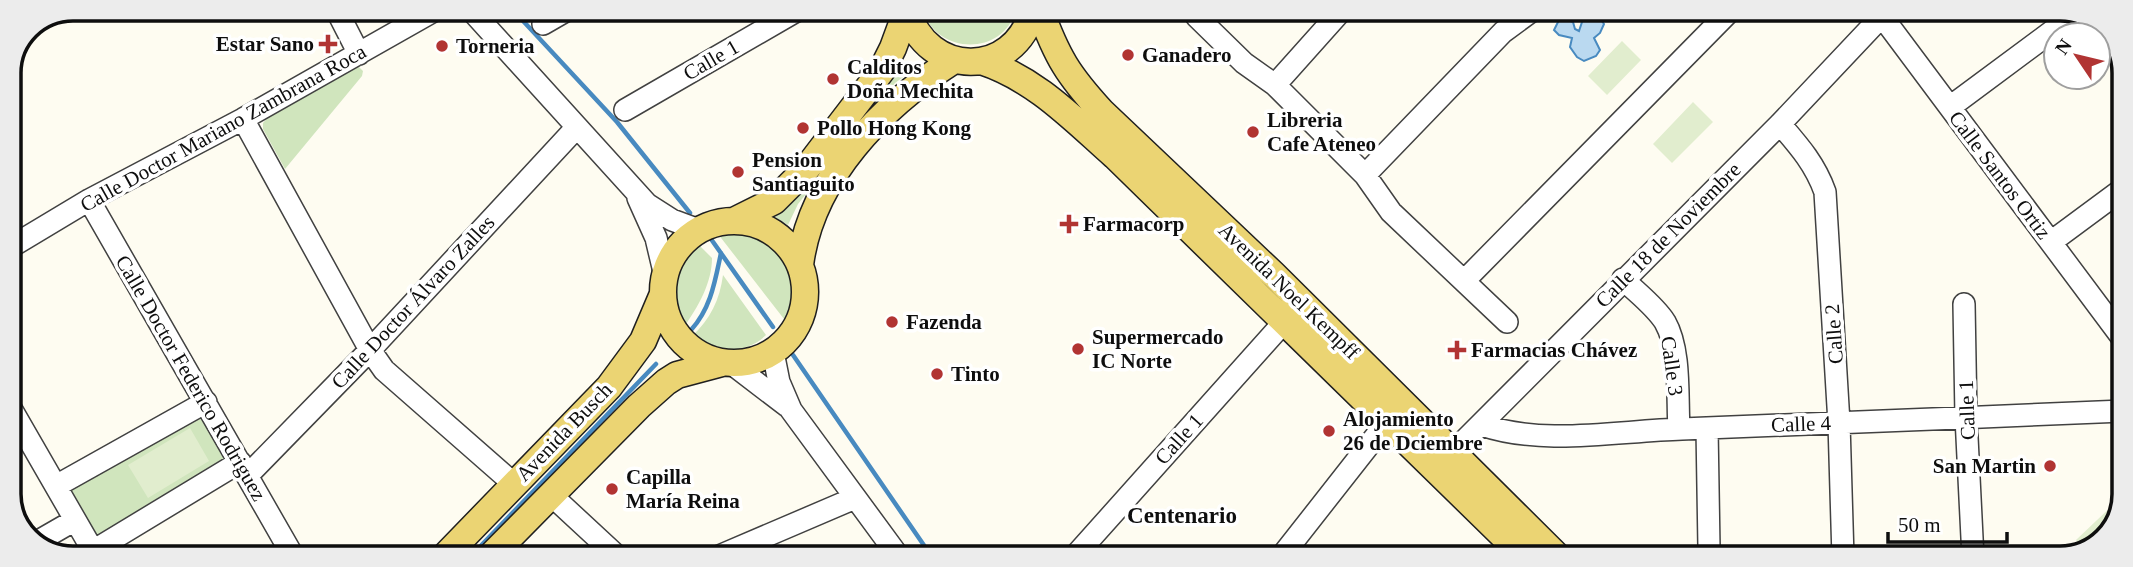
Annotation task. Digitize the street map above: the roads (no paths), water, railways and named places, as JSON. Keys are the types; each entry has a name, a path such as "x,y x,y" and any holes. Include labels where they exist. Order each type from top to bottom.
{"main road":[{"path":"734,221 774,201 807,168 882,70 903,21"},
{"path":"911,21 924,42 941,55 954,60 981,61 996,57 1010,48 1029,21"},
{"name":"Avenida Noel Kempff","path":"1044,21 1057,53 1075,84 1274,275 1547,546"},
{"path":"800,265 812,214 828,183 857,145 909,91 954,60"},
{"name":"Avenida Noel Kempff","path":"981,61 1004,69 1045,94 1115,156 1517,546"},
{"path":"734,221 755,224 774,233 789,247 800,265 804,282 802,312 791,335 773,352 748,362 727,363 699,355 680,339 667,318 664,285 672,258 684,242 699,230 720,222 734,221"},
{"name":"Avenida Busch","path":"454,546 609,387 629,363 643,341 664,285"},
{"path":"1310,346 1346,372 1358,373 1367,368"},
{"name":"Avenida Busch","path":"501,546 639,406 667,382 677,375 727,363"},
{"path":"1387,422 1398,414 1408,416 1433,440 1448,449"}],"street":[{"path":"342,21 359,54"},
{"name":"Calle Doctor Mariano Zambrana Roca","path":"21,241 89,200 243,119 416,21"},
{"path":"481,21 647,204 663,215 699,230"},
{"path":"543,24 548,21"},
{"name":"Calle 1","path":"625,110 777,21"},
{"path":"1201,21 1244,63 1275,85 1365,175 1391,212 1507,322"},
{"path":"1275,85 1332,21"},
{"path":"1365,175 1503,32 1518,21"},
{"path":"1464,281 1720,21"},
{"name":"Calle 18 de Noviembre","path":"1448,449 1482,425 1623,279 1780,124 1873,21"},
{"name":"Calle Santos Ortiz","path":"1886,21 2112,324"},
{"path":"1950,107 2065,22"},
{"path":"243,119 370,351 384,370 514,484"},
{"name":"Calle 2","path":"1780,124 1807,155 1818,172 1825,192 1839,423 1843,546"},
{"name":"Calle Doctor Álvaro Zalles","path":"106,546 244,469 370,351 577,127"},
{"path":"634,190 656,238 664,285"},
{"path":"2051,243 2112,197"},
{"name":"Calle Doctor Federico Rodriguez","path":"89,200 287,546"},
{"name":"Calle 3","path":"1623,279 1663,319 1670,333 1674,348 1679,429"},
{"name":"Calle 1","path":"1964,304 1972,546"},
{"name":"Calle 1","path":"1084,546 1284,321"},
{"path":"773,352 779,382 791,410 891,546"},
{"path":"727,363 791,410"},
{"path":"56,486 206,402"},
{"name":"Calle 4","path":"1482,425 1501,431 1575,436 1679,429 2112,411"},
{"path":"1290,546 1387,422"},
{"path":"21,426 90,546"},
{"path":"1707,428 1709,546"},
{"path":"551,494 606,546"},
{"path":"743,546 855,498"},
{"path":"44,537 75,520"}],"water":[{"path":"1558,21 1570,21 1579,31 1582,21 1602,21 1604,24 1594,38 1600,50 1596,56 1584,61 1577,57 1570,47 1572,38 1559,35 1554,30"}],"waterway":[{"path":"523,21 617,122 690,213"},
{"path":"711,239 773,327"},
{"path":"691,330 708,303 721,253"},
{"path":"793,355 924,546"},
{"path":"481,546 656,364"}],"place":[{"name":"Estar Sano","path":"328,44"},
{"name":"Torneria","path":"442,46"},
{"name":"Ganadero","path":"1128,55"},
{"name":"Calditos Doña Mechita","path":"833,79"},
{"name":"Pollo Hong Kong","path":"803,128"},
{"name":"Libreria Cafe Ateneo","path":"1253,132"},
{"name":"Pension Santiaguito","path":"738,172"},
{"name":"Farmacorp","path":"1069,224"},
{"name":"Fazenda","path":"892,322"},
{"name":"Supermercado IC Norte","path":"1078,349"},
{"name":"Farmacias Chávez","path":"1457,350"},
{"name":"Tinto","path":"937,374"},
{"name":"Alojamiento 26 de Dciembre","path":"1329,431"},
{"name":"San Martin","path":"2050,466"},
{"name":"Capilla María Reina","path":"612,489"}],"district":[{"name":"Centenario","path":"1182,515"}]}
